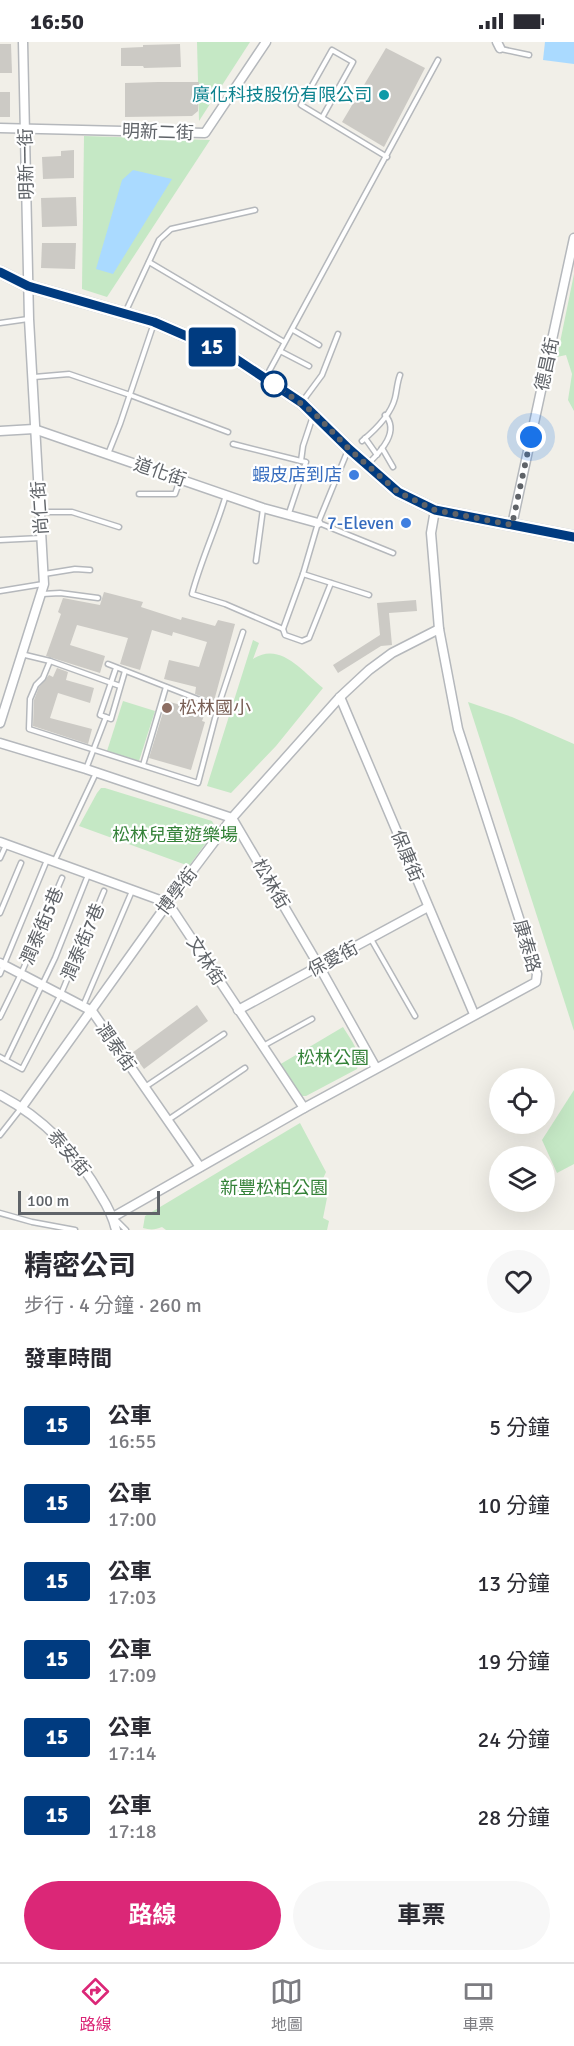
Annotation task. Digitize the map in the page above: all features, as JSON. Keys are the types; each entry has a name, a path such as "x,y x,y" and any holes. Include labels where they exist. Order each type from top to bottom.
{"street":[{"name":"明新一街","path":"23,42 28,286"},
{"name":"明新二街","path":"0,128 205,133 266,42"},
{"name":"德昌街","path":"512,525 574,238"},
{"path":"0,272 28,286 154,322 230,355 302,403 366,465 398,492 435,510 574,537"},
{"name":"尚仁街","path":"0,723 20,653 44,584 28,286"},
{"name":"道化街","path":"0,431 34,429 263,508 318,523"},
{"name":"康泰路","path":"113,1217 376,1068 536,982 537,974 458,729 439,629 431,533 435,510"},
{"name":"博學街","path":"22,1107 168,903 232,818 340,697 369,670 392,653 439,629"},
{"name":"保康街","path":"340,697 474,1014"},
{"path":"0,743 232,818"},
{"name":"松林街","path":"232,818 376,1068"},
{"path":"3,843 168,903"},
{"name":"文林街","path":"168,903 304,1108"},
{"name":"保愛街","path":"238,1010 428,907"},
{"name":"潤泰街","path":"2,964 92,1011 200,1167"},
{"name":"泰安街","path":"0,1095 22,1107 74,1154 113,1217 116,1230"}],"lane":[{"path":"499,45 529,55"},
{"path":"323,117 353,62 332,51 301,105 387,156"},
{"path":"266,378 438,60"},
{"path":"124,313 159,240 171,229 255,210"},
{"path":"148,262 284,342"},
{"path":"0,323 28,319"},
{"path":"108,454 154,322"},
{"path":"293,330 319,345"},
{"path":"302,403 322,375 338,334"},
{"path":"280,351 309,366"},
{"path":"33,377 69,374 228,432"},
{"path":"377,455 363,440 391,409 400,375"},
{"path":"301,461 314,413"},
{"path":"366,465 382,448 391,426 385,415"},
{"path":"233,444 306,462 289,514"},
{"path":"382,448 393,467"},
{"path":"331,583 309,638 302,641 285,635 283,629 318,523 349,449"},
{"path":"139,494 175,494 180,479"},
{"path":"226,494 192,594 225,604 283,629"},
{"path":"256,561 263,508"},
{"path":"40,512 72,512 119,527"},
{"path":"318,523 393,553"},
{"path":"0,540 41,537"},
{"path":"44,574 75,569 90,570"},
{"path":"303,574 369,595"},
{"path":"1,591 44,584"},
{"path":"41,594 60,593 98,598"},
{"path":"50,661 43,678 32,693 29,707 29,729 198,783 218,707 243,632"},
{"path":"20,653 50,661 120,686"},
{"path":"108,664 218,707"},
{"path":"116,668 100,715 111,719 125,671"},
{"path":"143,765 166,687"},
{"path":"86,769 106,717"},
{"path":"0,974 2,964 50,862 96,773"},
{"path":"0,858 3,843"},
{"path":"0,913 21,863"},
{"path":"0,1057 6,1060 42,985 88,875"},
{"name":"潤泰街5巷","path":"0,1017 62,879"},
{"path":"82,1006 132,890"},
{"name":"潤泰街7巷","path":"6,1060 22,1069 61,994 104,891"},
{"path":"371,939 415,1016"},
{"path":"263,1046 312,1019"},
{"path":"144,1087 224,1034"},
{"path":"167,1120 245,1068"},
{"path":"0,1135 22,1107"},
{"path":"0,1213 75,1230"},
{"path":"113,1217 126,1230"}],"green space":[{"path":"197,42 250,42 199,121"},
{"path":"84,136 210,140 107,297 82,289"},
{"path":"574,274 574,411 568,400 572,374 566,355 557,357"},
{"path":"253,640 259,643 253,659 263,654 282,656 323,688 276,746 231,793 207,786"},
{"path":"123,701 155,711 139,761 107,751"},
{"path":"468,702 512,717 574,744 574,1031"},
{"name":"松林兒童遊樂場","path":"101,788 212,821 216,829 189,866 79,826"},
{"name":"松林公園","path":"343,1027 357,1053 357,1069 306,1096 301,1096 279,1065"},
{"path":"574,1090 574,1164 557,1173 555,1146 545,1146 542,1140 546,1134 555,1134 555,1120"},
{"name":"新豐松柏公園","path":"300,1123 326,1172 317,1192 327,1198 323,1218 329,1221 327,1230 143,1228 145,1216"}],"water":[{"path":"545,42 574,42 574,64 543,60"},
{"path":"133,170 172,179 113,274 96,269 122,180"}],"building":[{"path":"0,44 11,44 12,73 0,73"},
{"path":"180,44 181,67 121,66 121,48"},
{"name":"廣化科技股份有限公司","path":"386,48 425,68 384,147 342,122"},
{"path":"199,82 198,111 192,116 125,117 125,83"},
{"path":"0,92 10,92 10,117 0,117"},
{"path":"74,150 74,178 43,179 42,157 61,156 61,151"},
{"path":"76,197 77,226 42,227 41,198"},
{"path":"42,243 76,243 75,269 41,268"},
{"path":"104,592 143,602 141,607 181,620 182,617 215,626 218,620 235,624 214,701 195,694 196,687 164,679 169,660 199,667 207,642 173,632 172,636 152,630 140,670 120,664 128,638 77,625 70,645 105,656 100,673 46,656 61,614 58,612 63,598 100,605"},
{"path":"416,600 417,611 389,613 392,645 381,646 338,673 333,665 380,635 377,603"},
{"path":"57,668 68,672 66,680 94,688 90,703 58,693 50,718 92,729 88,744 33,726 34,700 39,687 49,675 53,677"},
{"path":"170,702 192,708 193,702 207,707 191,770 149,758 164,709 167,710"},
{"path":"197,1005 208,1021 144,1069 132,1053"}],"bus line":[{"name":"15","path":"0,272 28,286 154,322 230,355 302,403 398,492 435,510 574,537"}],"place":[{"name":"廣化科技股份有限公司","path":"384,95"},
{"name":"蝦皮店到店","path":"354,475"},
{"name":"7-Eleven","path":"406,523"},
{"name":"松林國小","path":"167,708"}],"route":[{"path":"274,384 314,413 349,449 398,492 435,510 512,525 531,437"}]}
